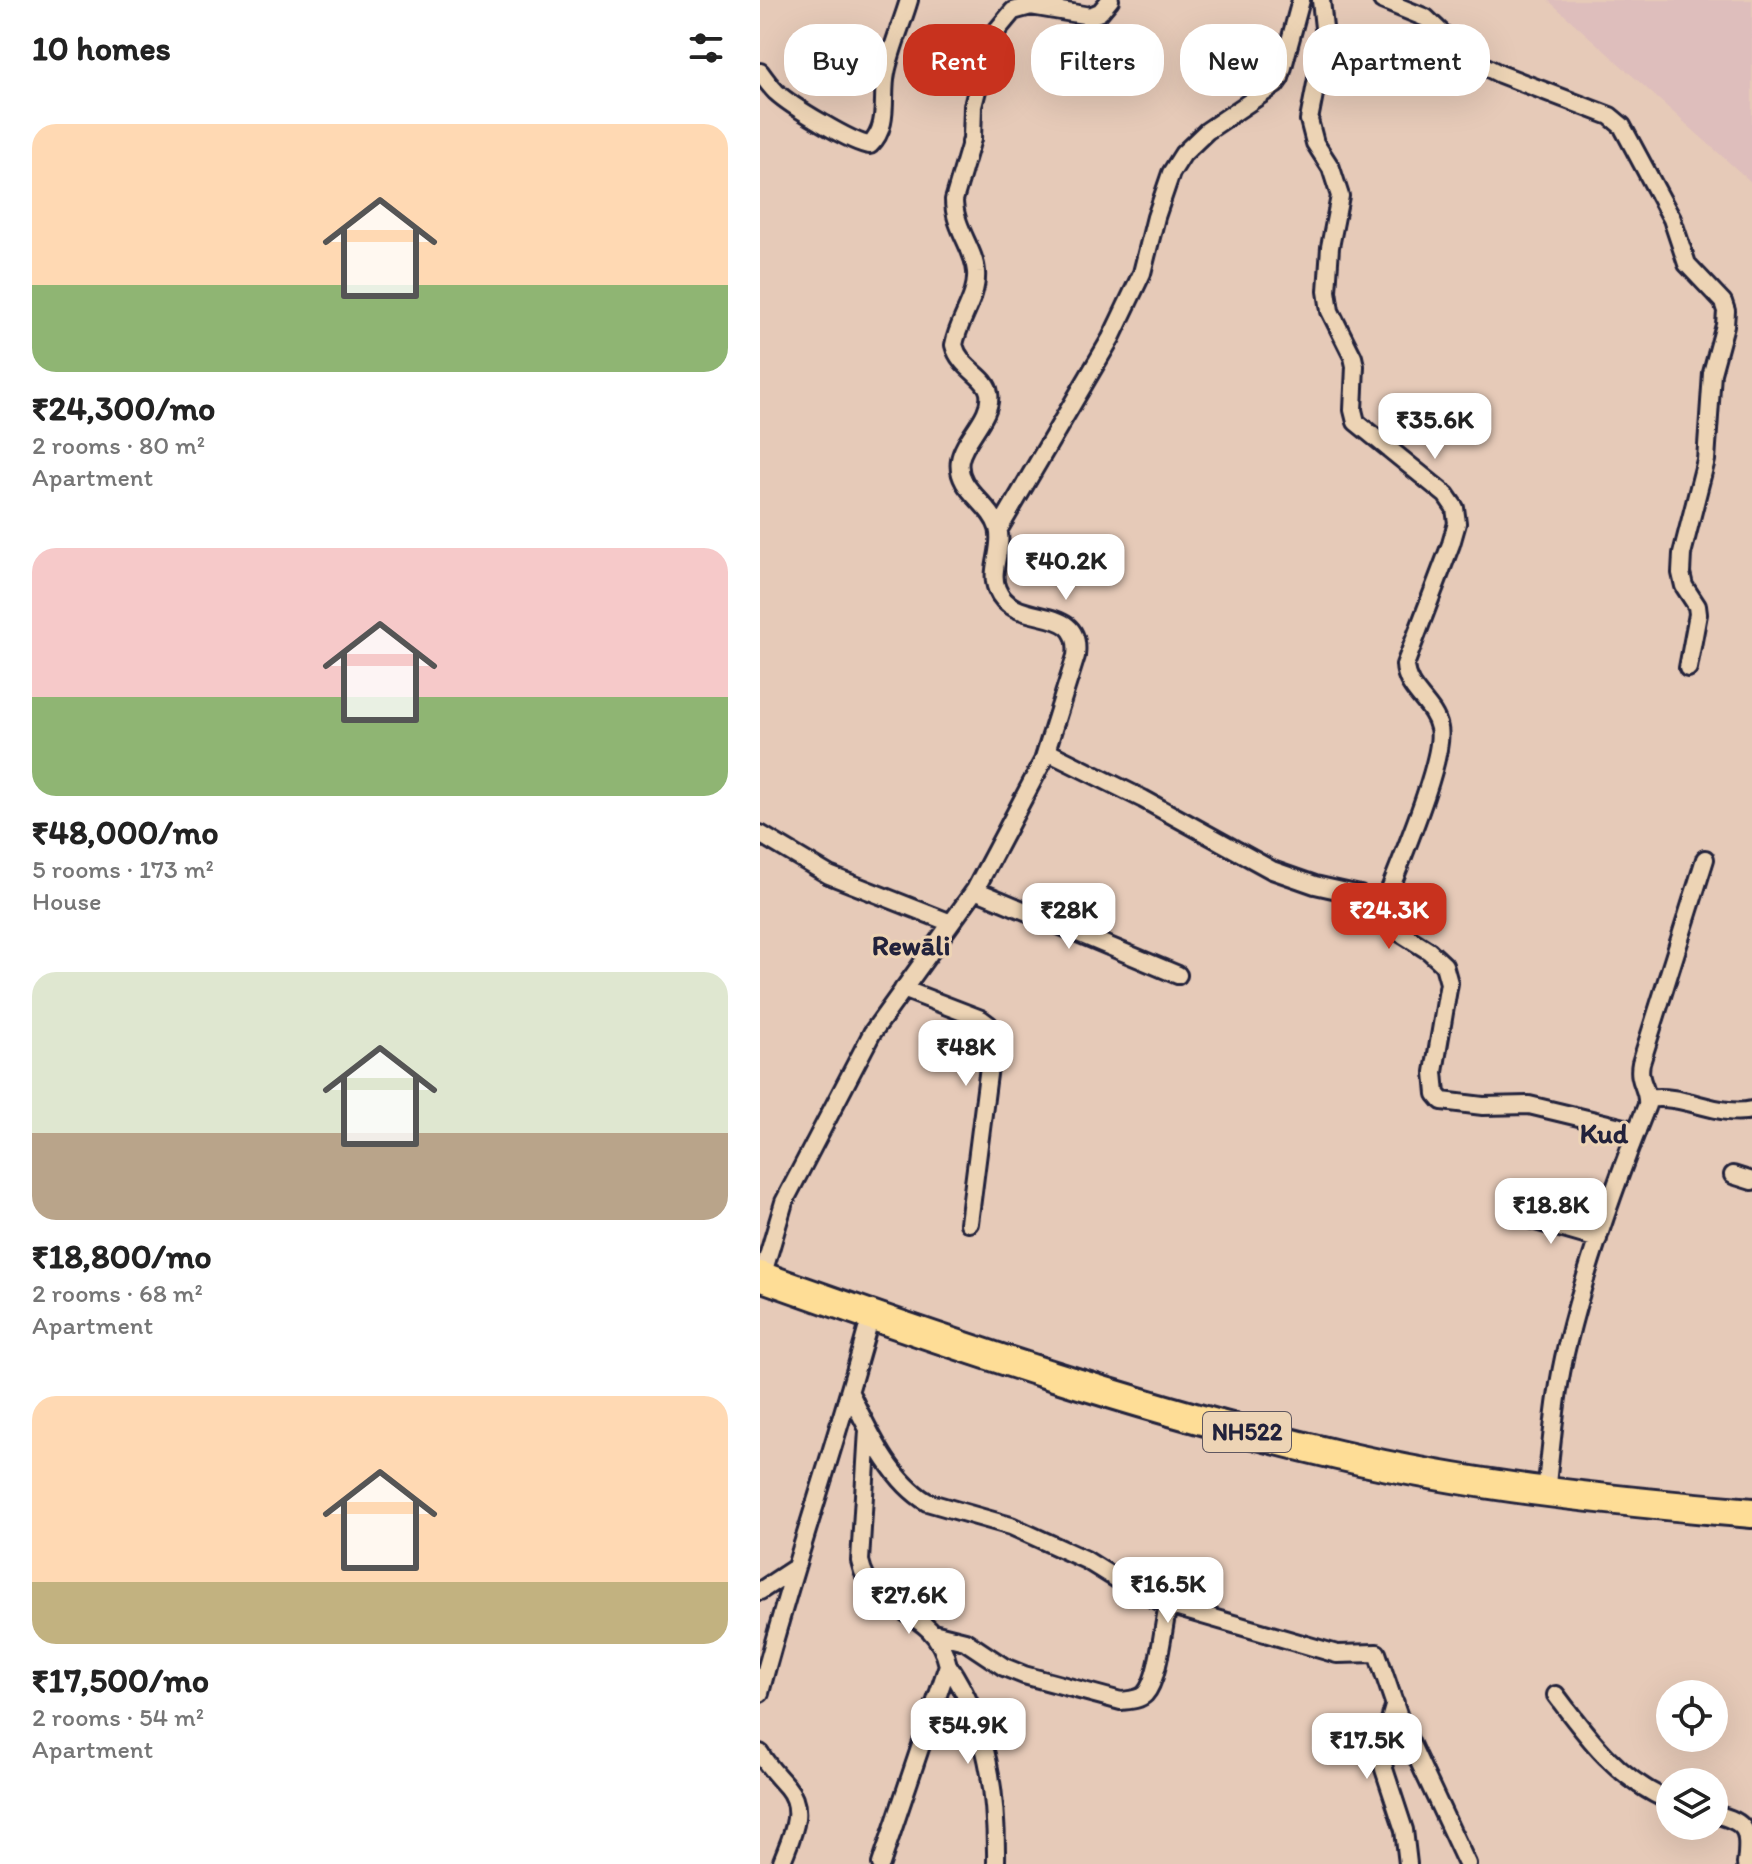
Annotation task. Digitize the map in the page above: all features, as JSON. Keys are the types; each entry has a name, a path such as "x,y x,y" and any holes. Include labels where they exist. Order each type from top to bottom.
{"highway":[{"name":"NH522","path":"761,1276 1080,1385 1203,1421 1341,1456 1546,1492 1752,1513"}],"street":[{"path":"760,72 778,94 840,133 862,145 870,145 880,128 885,107 886,72 909,0"},
{"path":"999,529 990,510 964,481 960,467 960,459 984,413 989,392 985,382 961,361 954,345 974,289 976,273 954,210 954,200 972,139 973,106 984,63 998,29 1013,6 1090,16 1100,12 1110,0"},
{"path":"761,1276 784,1202 872,1033 975,890 1046,751 1078,644 1071,628 1063,622 1025,613 1010,607 1003,600 996,587 995,573 999,529 1103,352 1142,273 1171,173 1183,154 1207,131 1275,85 1280,78 1301,0"},
{"path":"1321,0 1325,37 1309,120 1315,143 1331,168 1340,196 1330,247 1327,291 1330,311 1355,366 1353,410 1356,422 1446,495 1455,508 1457,523 1405,665 1408,683 1431,710 1439,726 1439,756 1380,915"},
{"path":"1382,0 1426,18 1452,45 1479,63 1610,116 1622,126 1672,219 1687,264 1723,302 1725,325 1712,373 1706,460 1682,554 1684,586 1697,606 1698,614 1688,668"},
{"path":"1046,751 1143,799 1272,870 1315,885 1360,895 1391,927 1429,951 1444,965 1449,983 1434,1072 1436,1094 1442,1101 1483,1106 1529,1105 1637,1131"},
{"path":"760,834 829,875 951,923"},
{"path":"1546,1492 1558,1391 1567,1346 1609,1199 1648,1099 1639,1079 1641,1063 1705,859"},
{"path":"975,890 1178,975"},
{"path":"903,989 981,1019 989,1025 993,1035 969,1223"},
{"path":"1648,1099 1672,1099 1738,1112 1752,1110"},
{"path":"1733,1175 1752,1181"},
{"path":"1515,1215 1598,1239"},
{"path":"760,1693 871,1315"},
{"path":"850,1393 868,1430 894,1470 915,1495 927,1502 1011,1526 1086,1560 1131,1588 1168,1605 1337,1654 1377,1653 1395,1703 1467,1864"},
{"path":"868,1430 860,1561 863,1574 871,1587 888,1602 923,1621 945,1649 948,1665 972,1709 988,1763 996,1817 996,1864"},
{"path":"764,1586 795,1568"},
{"path":"933,1633 965,1641 1004,1667 1024,1675 1121,1701 1144,1695 1153,1677 1168,1605"},
{"path":"881,1864 948,1665"},
{"path":"1556,1695 1583,1732 1612,1763 1637,1784 1656,1794"},
{"path":"1395,1703 1381,1751 1404,1830 1406,1860"},
{"path":"760,1753 770,1771 788,1788 797,1812 781,1864"},
{"path":"1728,1818 1744,1828 1747,1835 1746,1864"}],"shaded area":[{"path":"1548,0 1752,0 1752,183"}],"district":[{"name":"Rewāli","path":"911,945"},
{"name":"Kud","path":"1604,1133"}]}
